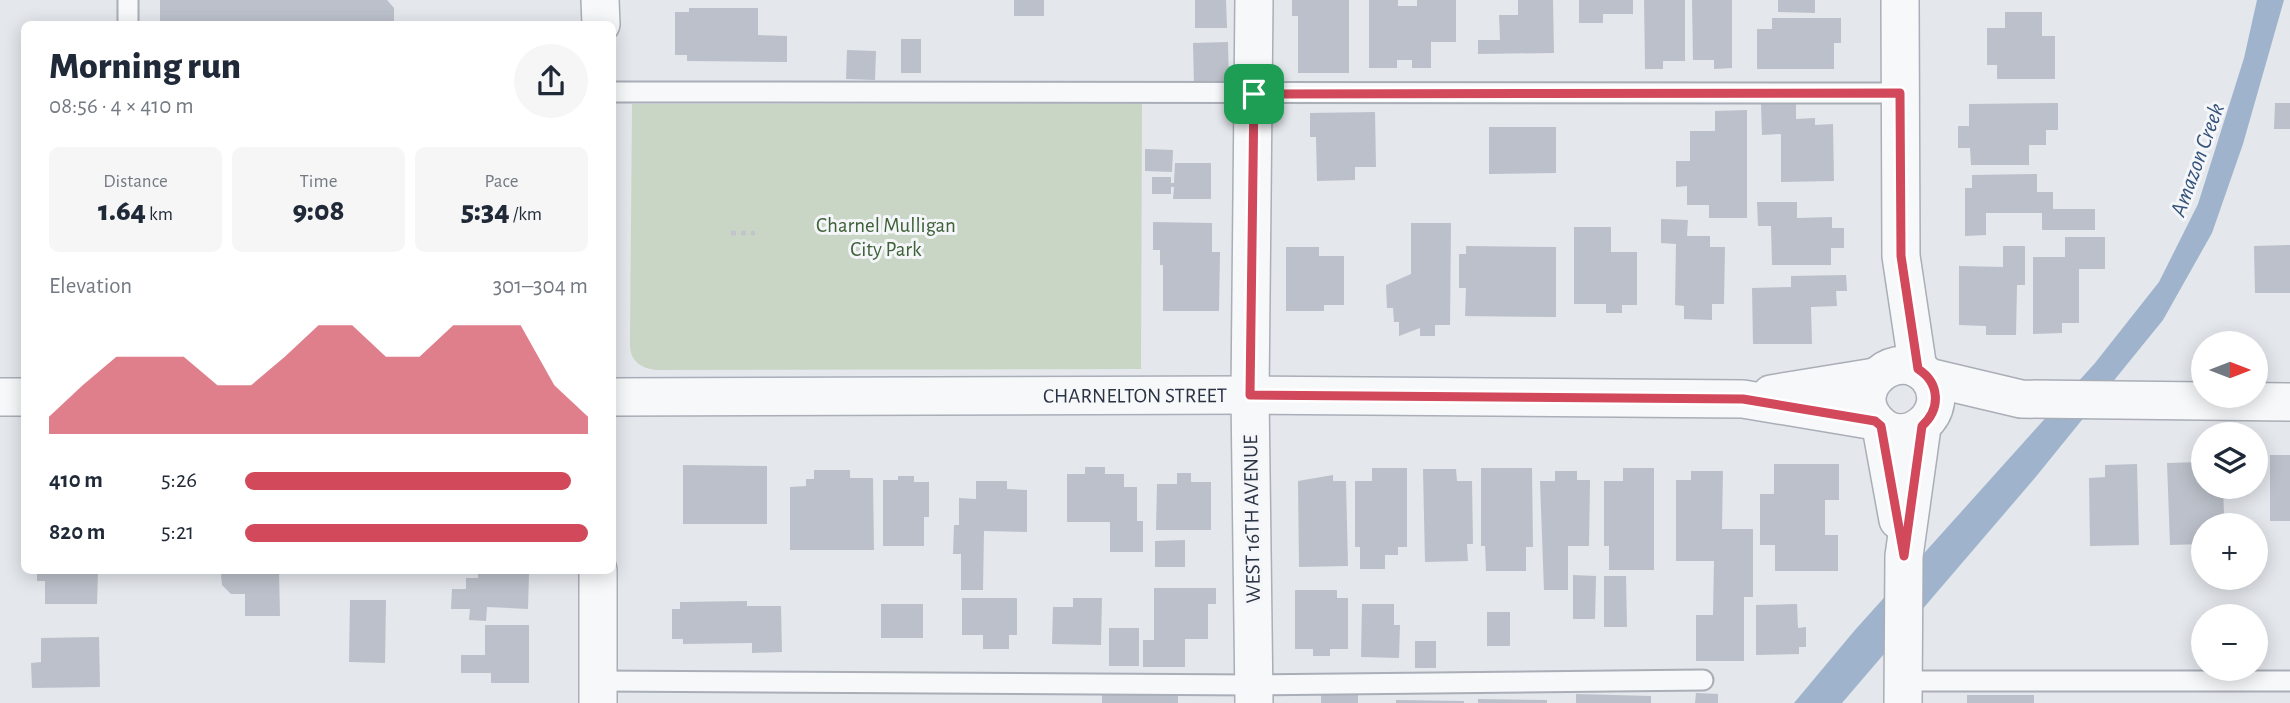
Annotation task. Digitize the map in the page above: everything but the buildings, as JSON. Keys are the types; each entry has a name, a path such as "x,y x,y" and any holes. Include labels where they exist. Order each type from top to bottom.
{"street":[{"path":"600,0 601,21"},
{"name":"WEST 16TH AVENUE","path":"1254,0 1250,395 1254,694"},
{"path":"1900,0 1901,256 1923,373 1936,396 1926,422 1904,556 1903,678"},
{"path":"1901,256 1878,374 1868,396 1869,409 1878,424 1904,556"},
{"path":"1878,374 1902,364 1923,373 2033,399 2290,402"},
{"name":"CHARNELTON STREET","path":"1743,399 1878,374"},
{"name":"CHARNELTON STREET","path":"616,397 1250,395 1743,399 1878,424"},
{"path":"0,397 21,397"},
{"path":"1878,424 1897,433 1926,422 2033,399"},
{"path":"598,574 598,692"}],"lane":[{"path":"128,0 128,21"},
{"path":"616,92 1900,93"},
{"path":"1903,678 2290,681"},
{"path":"598,692 1254,694 1703,680"}],"path":[{"path":"731,233 755,233"}],"green space":[{"name":"Charnel Mulligan City Park","path":"632,104 1142,104 1141,369 656,370 641,366 632,356 630,346"}],"water":[{"path":"2257,0 2284,0 2243,144 2212,233 2163,320 2034,479 1842,703 1794,703 1855,630 2095,363 2159,282 2198,204 2244,58"}],"route":[{"path":"1900,93 1901,256 1918,369 1931,380 1936,396 1931,417 1922,426 1904,556 1881,426 1875,421 1743,399 1250,395 1254,94 1900,93"}],"water label":[{"name":"Amazon Creek","path":"2198,160"}]}
